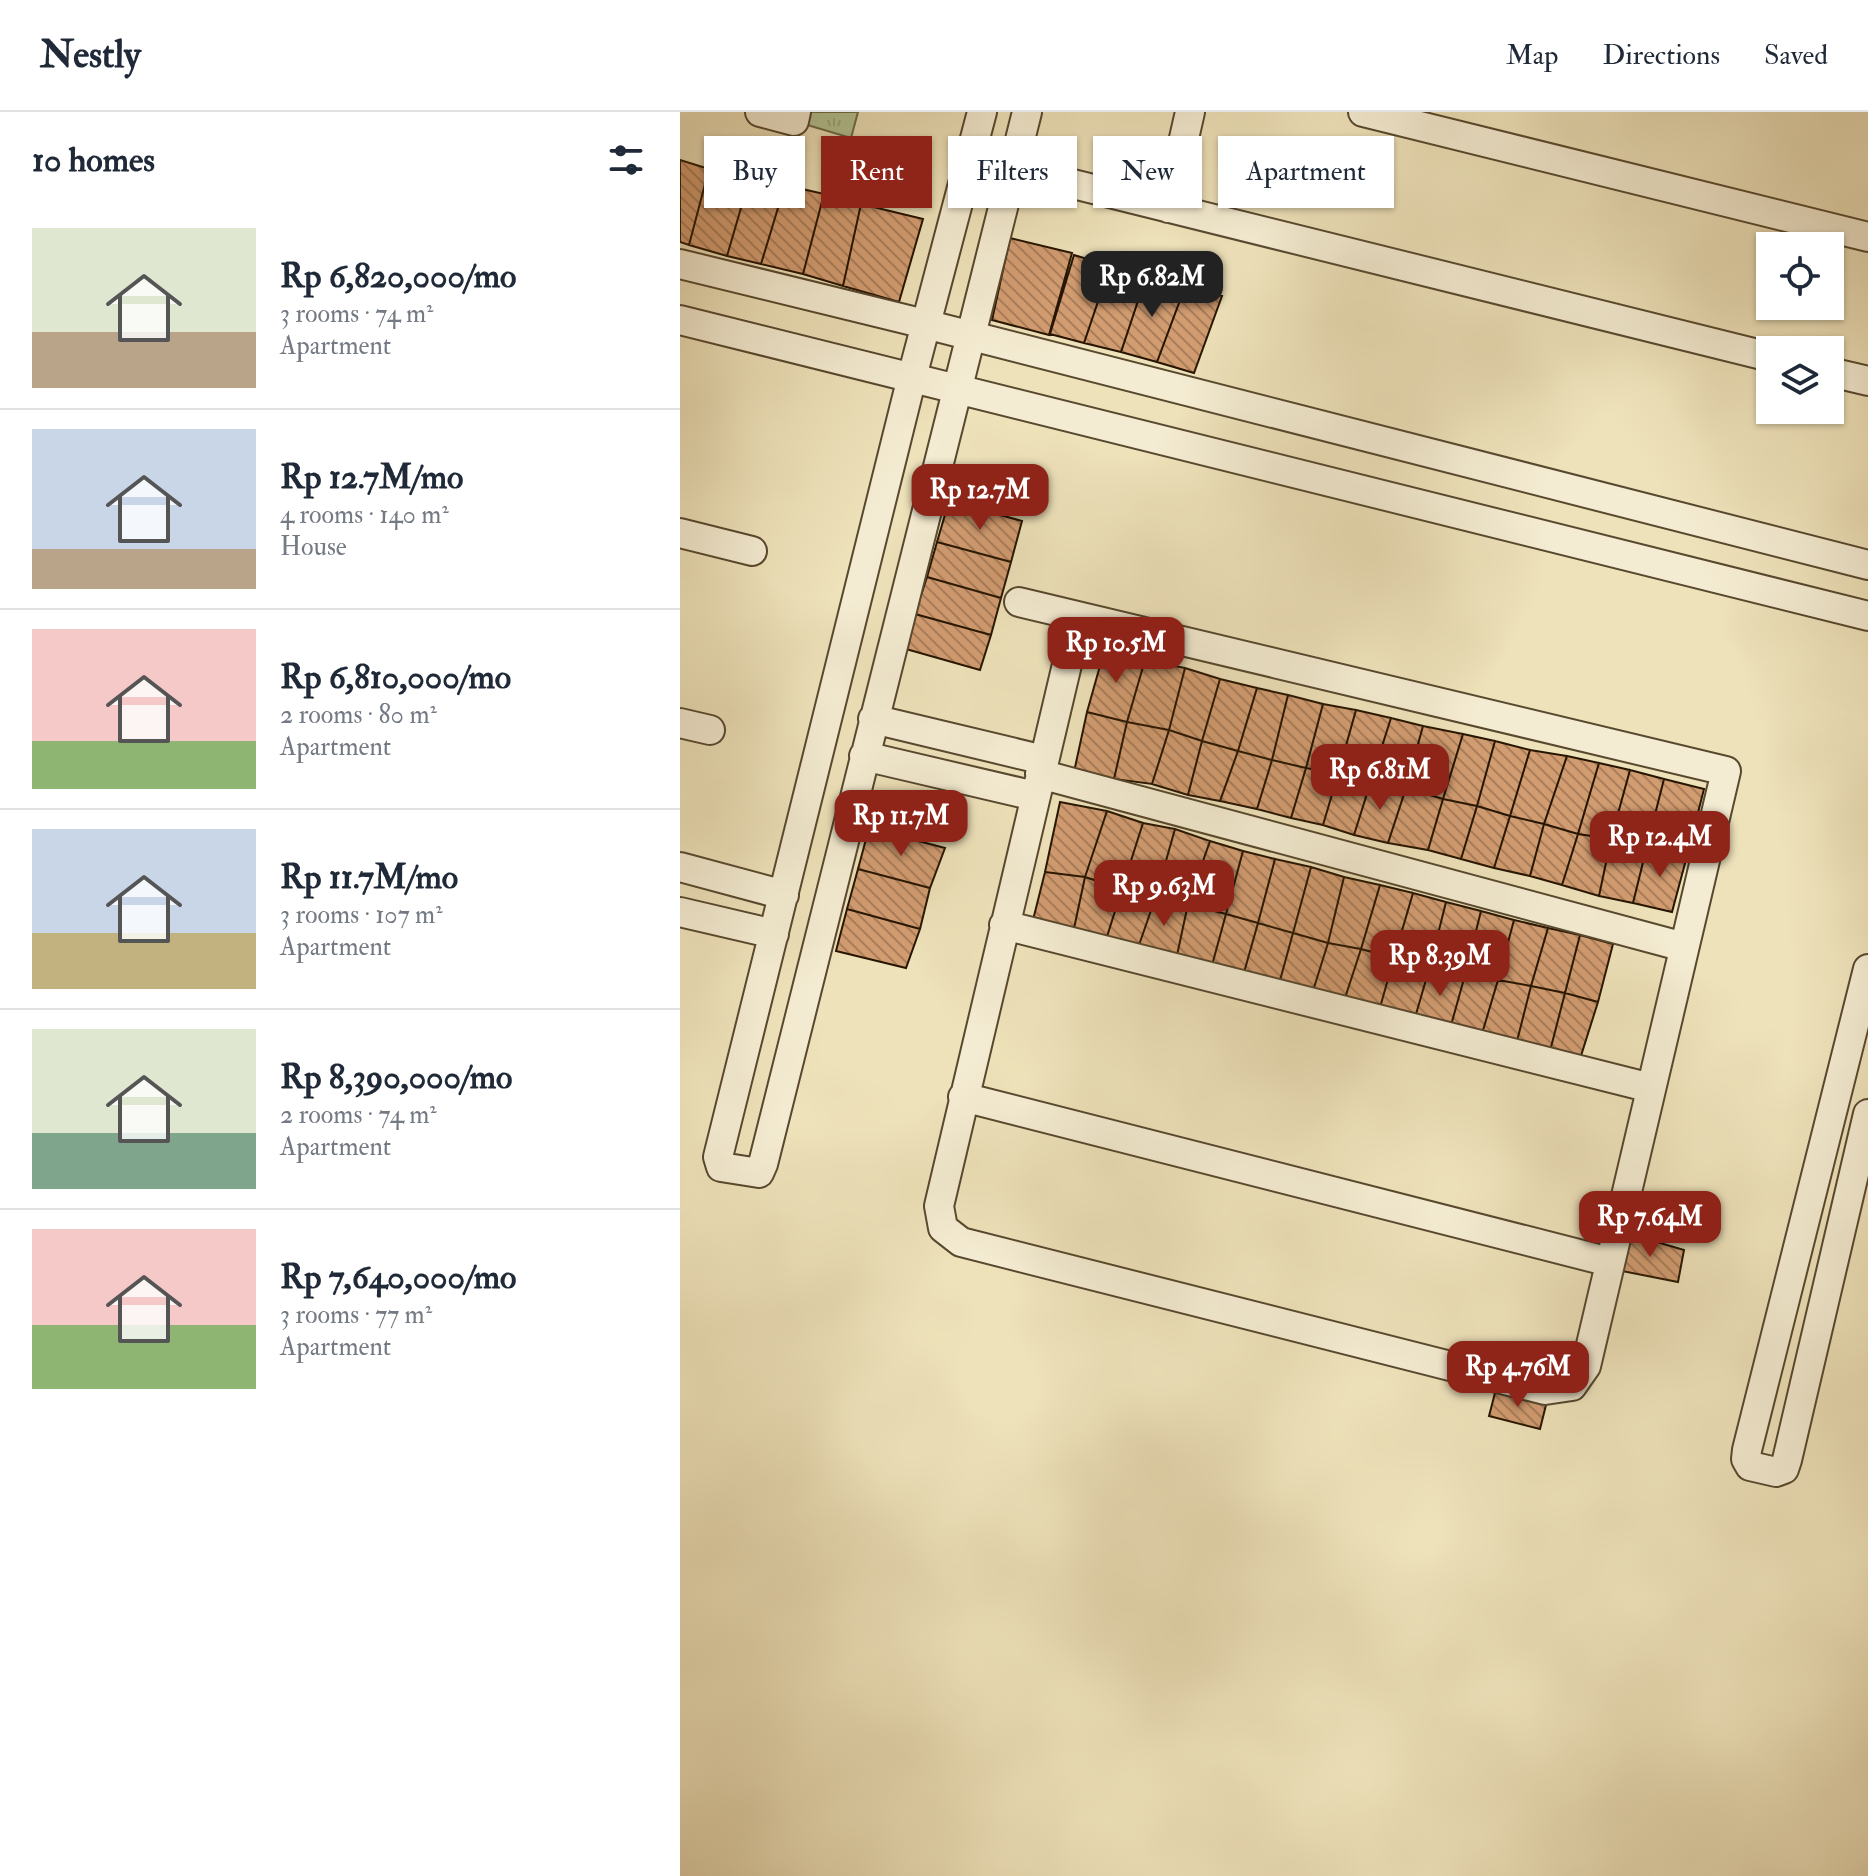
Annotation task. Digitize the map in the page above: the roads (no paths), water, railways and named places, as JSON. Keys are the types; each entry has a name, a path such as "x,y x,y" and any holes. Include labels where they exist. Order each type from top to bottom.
{"street":[{"path":"760,112 794,121 796,112"},
{"path":"982,112 925,324 718,1157 721,1167 750,1174 759,1173 763,1164 1027,112"},
{"path":"1184,136 1190,112"},
{"path":"1363,112 1868,237"},
{"path":"1168,208 1756,354"},
{"path":"680,264 1868,565"},
{"path":"680,320 1868,616"},
{"path":"1844,375 1868,381"},
{"path":"680,533 752,551"},
{"path":"1019,602 1726,771 1586,1366 1572,1386 1545,1390 961,1242 943,1228 939,1206 963,1097 1078,618"},
{"path":"873,719 1040,777 1684,947"},
{"path":"680,723 710,730"},
{"path":"864,756 1040,777"},
{"path":"807,805 849,813"},
{"path":"680,867 784,895"},
{"path":"680,912 774,934"},
{"path":"1004,925 1651,1088"},
{"path":"1832,1104 1868,1114 1787,1460 1784,1469 1776,1472 1750,1466 1746,1459 1747,1450 1832,1104 1868,969"},
{"path":"963,1097 1610,1262"}]}
